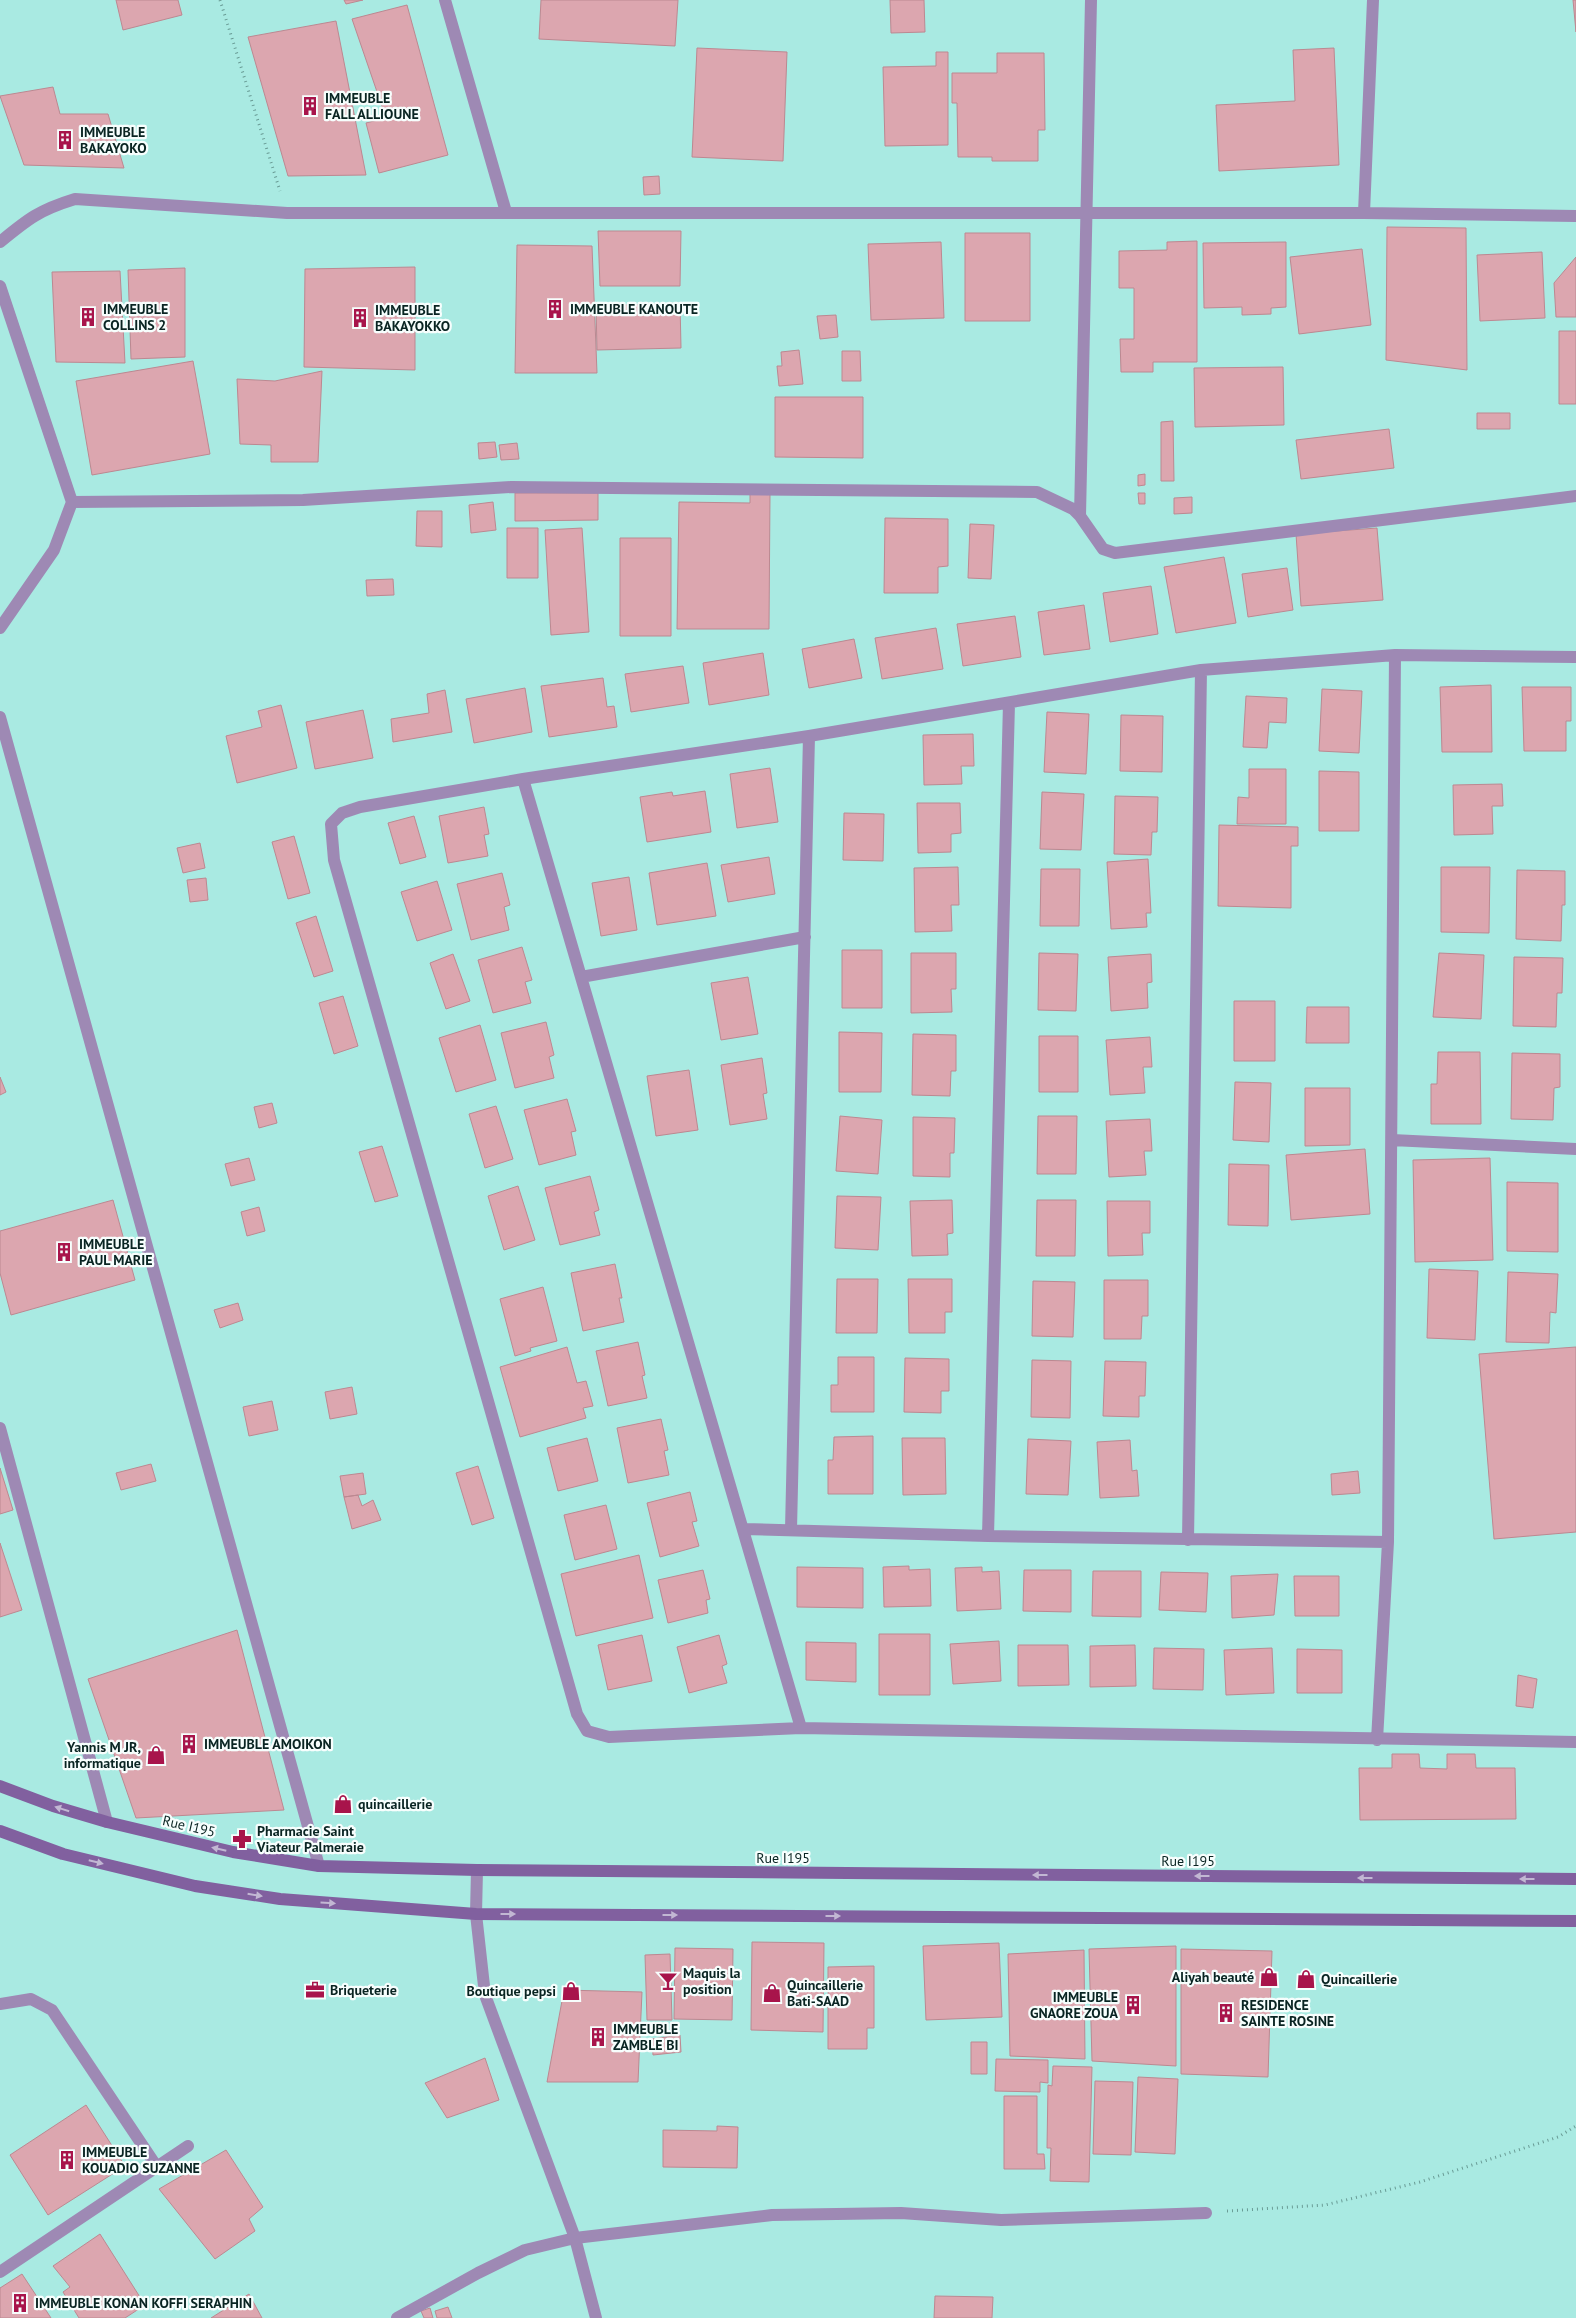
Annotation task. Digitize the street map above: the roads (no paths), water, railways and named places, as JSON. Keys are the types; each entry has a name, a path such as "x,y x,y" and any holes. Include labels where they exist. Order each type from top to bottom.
{"main road":[{"name":"Rue I195","path":"0,1786 53,1806 108,1822 233,1852 319,1866 477,1870 1576,1879"},
{"path":"0,1830 63,1854 195,1886 280,1899 476,1914 1576,1921"}],"street":[{"path":"445,0 506,212"},
{"path":"1080,516 1091,0"},
{"path":"1364,213 1373,0"},
{"path":"0,242 29,218 46,208 75,199 287,213 1364,213 1576,216"},
{"path":"0,286 72,502 54,550 0,628"},
{"path":"72,502 303,500 511,486 1037,492 1064,503 1080,516 1103,550 1115,553 1576,496"},
{"path":"1377,1740 1388,1542 1395,655"},
{"path":"1576,657 1395,655 1202,670 809,736 523,779 360,807 342,813 331,824 334,860 577,1714 587,1732 610,1737 800,1728 1377,1740 1576,1742"},
{"path":"1188,1540 1202,670"},
{"path":"988,1536 1009,702"},
{"path":"0,717 319,1866"},
{"path":"791,1530 809,736"},
{"path":"523,779 744,1529 800,1728"},
{"path":"581,977 805,937"},
{"path":"1392,1140 1576,1149"},
{"path":"0,1428 108,1822"},
{"path":"744,1529 988,1536 1388,1542"},
{"path":"477,1870 476,1914 486,1995 575,2238 596,2318"},
{"path":"0,2004 31,1999 52,2010 157,2167"},
{"path":"0,2272 188,2146"},
{"path":"397,2318 478,2273 525,2250 575,2238 772,2215 901,2213 1001,2220 1206,2213"}],"place":[{"name":"IMMEUBLE FALL ALLIOUNE","path":"310,106"},
{"name":"IMMEUBLE BAKAYOKO","path":"65,140"},
{"name":"IMMEUBLE KANOUTE","path":"555,309"},
{"name":"IMMEUBLE COLLINS 2","path":"88,317"},
{"name":"IMMEUBLE BAKAYOKKO","path":"360,318"},
{"name":"IMMEUBLE PAUL MARIE","path":"64,1252"},
{"name":"IMMEUBLE AMOIKON","path":"189,1744"},
{"name":"Yannis M JR, informatique","path":"156,1755"},
{"name":"quincaillerie","path":"343,1804"},
{"name":"Pharmacie Saint Viateur Palmeraie","path":"242,1839"},
{"name":"Aliyah beauté","path":"1269,1977"},
{"name":"Quincaillerie","path":"1306,1979"},
{"name":"Maquis la position","path":"668,1981"},
{"name":"Briqueterie","path":"315,1990"},
{"name":"Boutique pepsi","path":"571,1991"},
{"name":"Quincaillerie Bati-SAAD","path":"772,1993"},
{"name":"IMMEUBLE GNAORE ZOUA","path":"1133,2005"},
{"name":"RESIDENCE SAINTE ROSINE","path":"1226,2013"},
{"name":"IMMEUBLE ZAMBLE BI","path":"598,2037"},
{"name":"IMMEUBLE KOUADIO SUZANNE","path":"67,2160"},
{"name":"IMMEUBLE KONAN KOFFI SERAPHIN","path":"20,2303"}]}
